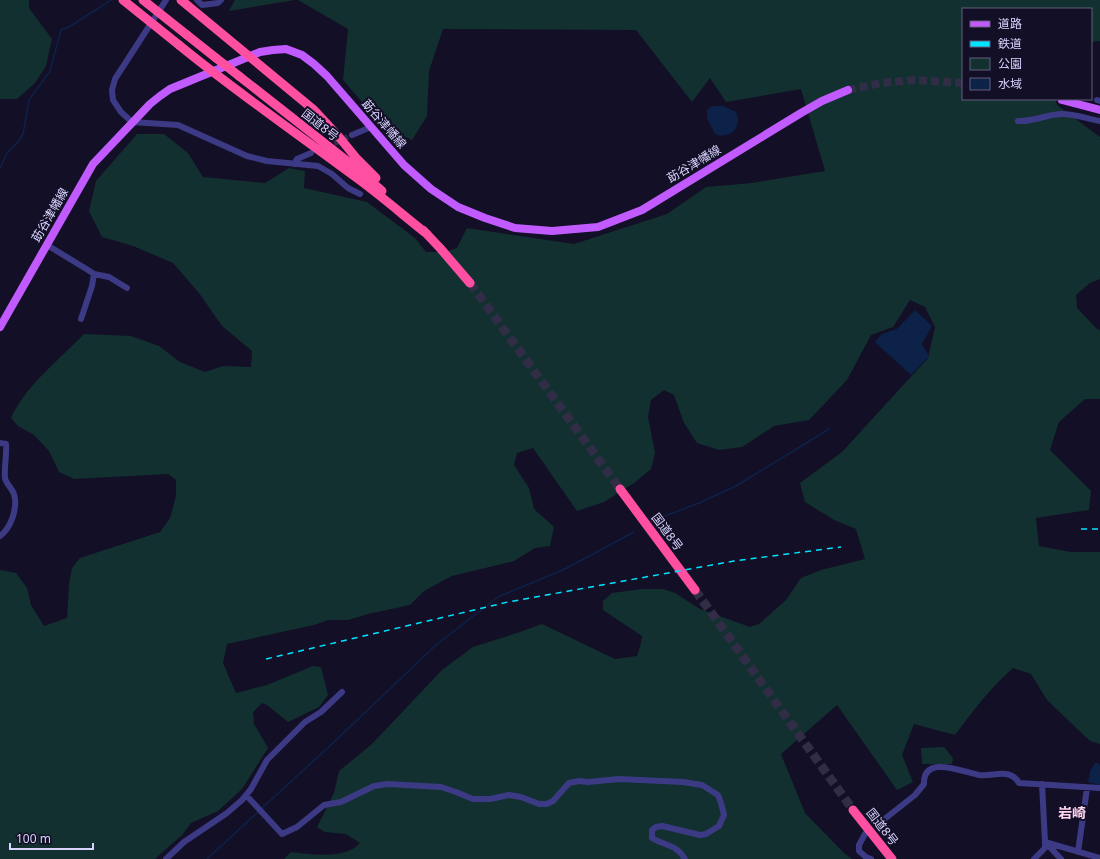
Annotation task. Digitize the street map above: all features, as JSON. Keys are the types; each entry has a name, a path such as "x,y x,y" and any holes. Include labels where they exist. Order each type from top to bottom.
{"highway":[{"path":"122,0 212,72 355,176 427,234"},
{"name":"国道8号","path":"143,0 351,164 427,234 470,283"},
{"path":"181,0 314,110 382,185 386,195"},
{"name":"国道8号","path":"620,489 695,590"},
{"name":"国道8号","path":"853,810 892,859"}],"main road":[{"name":"莇谷津幡線","path":"0,327 93,164 132,122 150,104 170,90 260,52 286,49 302,55 314,64 404,165 431,189 458,207 515,228 552,231 598,227 642,210 801,113 822,101 848,90"},
{"path":"1062,100 1100,110"}],"street":[{"path":"166,0 115,79 112,90 113,100 121,112 132,122 178,125 247,156 267,161 318,166 332,174 348,188 360,194"},
{"path":"196,0 202,5 218,3 221,0"},
{"path":"1018,121 1035,120 1063,114 1100,121"},
{"path":"352,135 371,127"},
{"path":"294,164 297,159 311,153"},
{"path":"47,245 94,274 108,277 127,288"},
{"path":"81,319 92,286 94,274"},
{"path":"0,443 6,444 7,454 5,481 11,487 14,495 15,507 12,521 5,533 0,536"},
{"path":"166,859 184,842 227,813 246,795 268,760 305,722 321,712 342,692"},
{"path":"877,825 915,795 924,784 924,778 930,770 944,766 979,775 1009,774 1016,778 1019,783 1100,788"},
{"path":"246,795 282,834 297,827 324,805 341,802 374,786 388,784 441,787 473,799 490,799 509,795 521,797 539,804 547,804 553,801 569,783 579,781 588,782 618,779 683,782 702,785 718,795 722,803 724,815 719,826 706,834 700,835 662,826 656,827 652,830 652,838 675,847 685,859"},
{"path":"1034,859 1046,848 1042,784"},
{"path":"1078,852 1087,788"},
{"path":"865,834 859,845 859,850 866,857 871,859"},
{"path":"1045,842 1078,852 1085,857 1100,858"},
{"path":"1045,842 1061,859"}],"green space":[{"path":"0,0 29,0 29,8 52,39 46,66 35,83 17,99 0,99"},
{"path":"235,0 295,0 229,11"},
{"path":"298,0 1100,0 1100,41 1092,42 1092,8 962,8 962,100 1055,100 1057,105 1100,137 1100,279 1090,283 1076,295 1077,308 1097,329 1100,330 1100,399 1085,399 1059,422 1050,450 1091,491 1089,510 1036,518 1039,546 1071,552 1100,552 1100,744 1090,741 1047,700 1031,674 1013,668 989,692 955,735 914,724 902,755 913,782 897,790 837,705 781,754 805,813 844,853 852,859 284,859 291,852 319,855 338,854 354,848 360,843 346,834 325,832 317,827 334,793 339,771 372,744 442,670 473,647 542,624 615,659 637,656 642,636 603,610 603,601 612,593 642,589 663,589 675,593 700,609 750,627 759,624 786,600 801,578 821,570 865,559 856,529 834,520 805,502 800,483 842,452 928,358 935,327 925,307 910,300 893,327 871,335 847,380 809,420 774,426 742,447 719,450 697,443 684,423 674,395 664,390 651,400 648,417 655,453 651,469 634,483 604,502 577,511 533,448 517,453 514,465 529,488 534,509 554,527 550,546 535,548 514,561 452,576 424,591 410,605 348,620 328,620 314,625 227,644 223,663 236,693 267,685 313,666 321,667 328,695 319,707 288,722 267,705 262,703 253,712 254,724 268,748 242,789 218,811 191,823 183,834 155,859 0,859 0,570 16,573 27,588 31,605 44,626 67,618 69,584 72,568 80,558 160,532 170,518 176,496 176,480 168,474 74,479 59,472 49,451 34,435 18,426 11,418 17,406 44,373 84,334 131,336 159,346 180,362 205,372 223,366 251,367 252,351 222,326 199,293 173,263 133,246 102,237 89,211 96,181 137,134 164,134 188,153 203,177 265,183 289,168 305,171 304,188 367,202 415,238 426,252 444,252 457,248 467,228 574,244 667,214 706,187 752,183 825,171 801,89 726,102 710,78 692,102 636,30 443,29 429,71 427,116 412,140 382,125 343,80 348,29"},
{"path":"944,747 953,758 952,764 922,764 921,748"}],"water":[{"path":"712,106 723,106 736,112 738,123 734,131 726,135 715,134 707,118 707,110"},
{"path":"915,310 932,326 922,344 929,356 911,375 875,342 882,334 897,329"},
{"path":"1096,762 1100,765 1100,785 1088,782 1090,771"}],"waterway":[{"path":"0,168 7,153 18,142 23,134 29,100 50,71 61,30 69,27 111,0"},
{"path":"665,516 699,503 736,486 829,429"},
{"path":"261,809 436,645 498,597 565,569 634,532"},
{"path":"207,859 259,811"}],"tunnel":[{"path":"848,90 881,83 915,80 962,83"},
{"path":"326,147 352,135"},
{"path":"470,283 620,489"},
{"path":"695,590 853,810"}],"railway":[{"path":"1081,529 1100,529"},
{"path":"266,659 508,602 734,561 841,547"}],"district":[{"name":"岩崎","path":"1072,813"}]}
